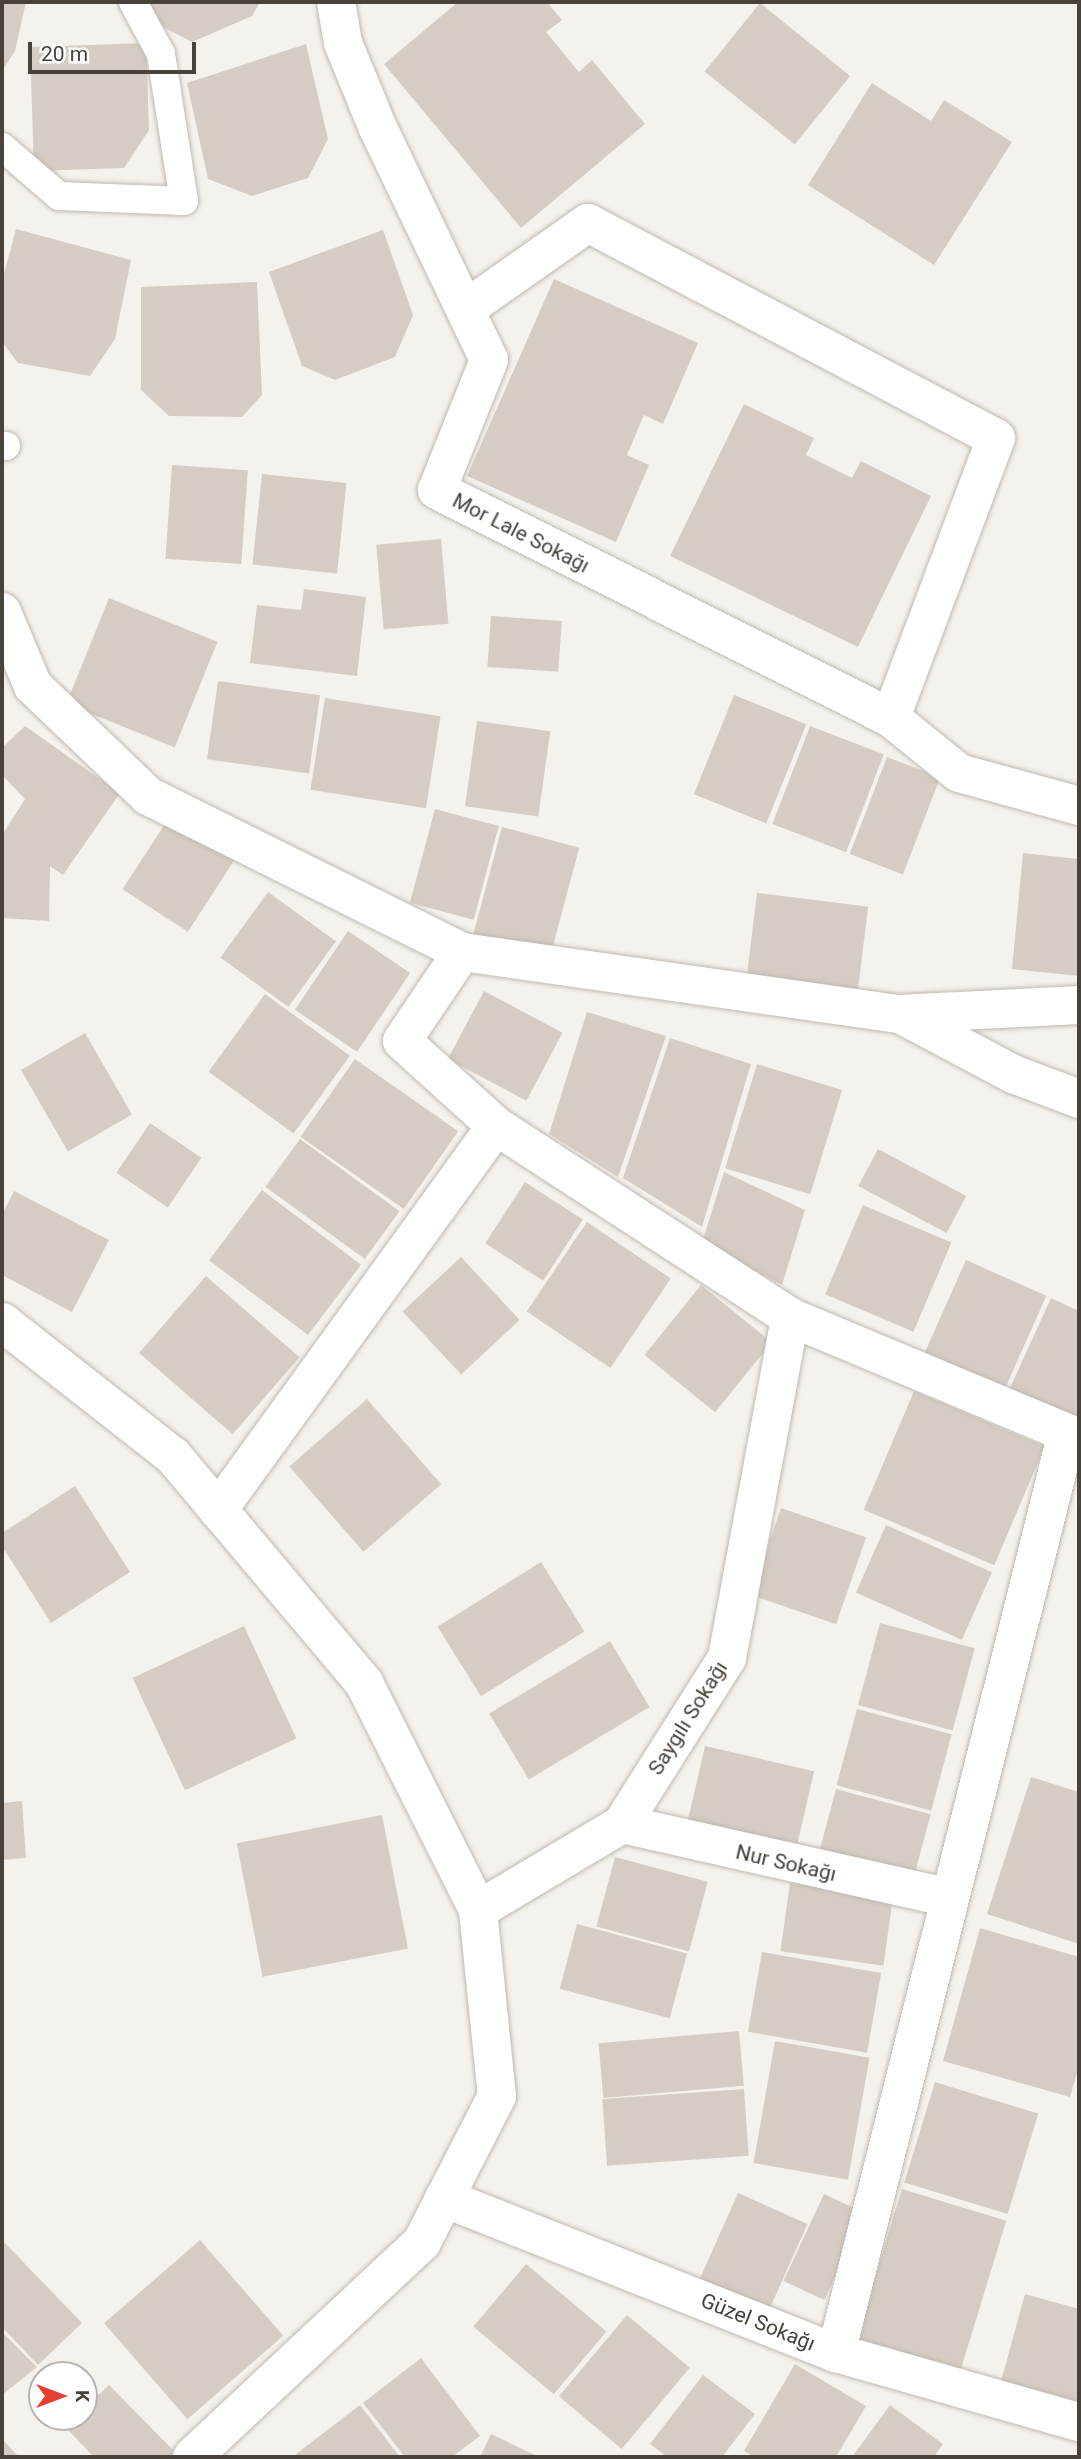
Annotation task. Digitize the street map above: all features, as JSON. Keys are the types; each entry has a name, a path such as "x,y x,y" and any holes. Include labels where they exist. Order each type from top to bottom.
{"street":[{"name":"Mor Lale Sokağı","path":"336,2 343,43 377,126 467,308 489,360 437,490 891,718 959,773 1079,806"},
{"path":"467,308 588,223 996,438 891,718"},
{"path":"2,612 33,686 148,796 462,952 900,1014 1079,1005"},
{"path":"462,952 402,1041 496,1126 790,1317 1073,1436 950,1898 836,2353"},
{"path":"900,1014 1013,1074 1079,1099"},
{"path":"218,1510 496,1126"},
{"name":"Saygılı Sokağı","path":"478,1910 622,1824 727,1658 790,1317"},
{"path":"2,1322 173,1456 364,1683 478,1910 497,2096 422,2242 192,2457"},
{"name":"Nur Sokağı","path":"622,1824 950,1898"},
{"name":"Güzel Sokağı","path":"444,2198 836,2353 1079,2422"}],"lane":[{"path":"2,147 59,196 184,201 161,54 133,2"}],"building":[{"path":"2,2 26,2 15,51 2,71"},
{"path":"147,2 260,2 252,16 192,42 155,23"},
{"path":"458,2 547,2 562,20 546,32 579,72 592,60 645,124 521,228 384,64"},
{"path":"760,3 850,76 795,144 705,71"},
{"path":"146,43 149,130 124,168 34,171 30,47"},
{"path":"306,44 328,139 308,178 252,196 208,179 187,83"},
{"path":"872,83 931,121 944,100 1012,142 934,265 808,185"},
{"path":"16,229 131,260 115,339 90,376 18,363 2,342 2,281"},
{"path":"383,230 413,315 395,357 335,380 302,366 269,272"},
{"path":"554,279 698,343 663,424 644,415 627,455 649,465 616,542 467,476"},
{"path":"257,282 262,395 242,417 169,416 141,390 141,287"},
{"path":"744,404 814,438 806,455 852,478 861,461 931,496 858,647 670,556"},
{"path":"172,465 248,470 241,564 165,559"},
{"path":"262,474 347,483 337,573 252,565"},
{"path":"441,539 448,624 384,629 376,545"},
{"path":"304,589 366,597 357,676 250,663 257,605 301,610"},
{"path":"109,598 217,642 175,748 66,704"},
{"path":"491,616 562,621 558,672 487,667"},
{"path":"218,681 320,695 309,774 207,759"},
{"path":"734,695 806,724 766,823 694,794"},
{"path":"325,698 441,716 426,808 310,790"},
{"path":"477,721 550,731 538,816 465,806"},
{"path":"25,726 120,793 63,875 50,866 49,921 2,918 2,835 25,799 2,775 2,748"},
{"path":"810,726 884,754 846,852 772,824"},
{"path":"887,757 940,777 903,875 850,854"},
{"path":"435,809 499,826 474,920 410,903"},
{"path":"172,813 237,855 188,932 122,889"},
{"path":"502,827 579,848 550,958 472,937"},
{"path":"1023,853 1079,859 1079,976 1012,969"},
{"path":"268,892 336,941 288,1007 220,958"},
{"path":"757,893 868,907 856,1002 745,988"},
{"path":"348,931 410,973 357,1052 295,1010"},
{"path":"484,991 563,1033 526,1101 448,1059"},
{"path":"265,994 350,1056 294,1133 209,1072"},
{"path":"587,1012 666,1036 618,1177 549,1134"},
{"path":"85,1033 132,1114 68,1151 21,1070"},
{"path":"670,1038 751,1064 702,1227 623,1178"},
{"path":"355,1059 458,1131 404,1209 301,1137"},
{"path":"757,1064 842,1090 810,1194 725,1168"},
{"path":"150,1123 201,1158 168,1207 116,1173"},
{"path":"300,1139 400,1211 365,1259 265,1187"},
{"path":"878,1149 966,1196 947,1233 858,1186"},
{"path":"724,1172 805,1210 782,1285 702,1243"},
{"path":"525,1182 583,1220 543,1281 485,1243"},
{"path":"262,1190 361,1265 308,1335 209,1260"},
{"path":"14,1191 109,1240 72,1312 2,1275 2,1215"},
{"path":"863,1205 951,1243 913,1332 825,1294"},
{"path":"587,1222 671,1278 610,1368 527,1312"},
{"path":"461,1257 520,1320 461,1374 402,1312"},
{"path":"966,1260 1046,1296 1005,1388 925,1352"},
{"path":"206,1276 300,1357 233,1434 139,1353"},
{"path":"701,1285 772,1342 715,1412 644,1355"},
{"path":"1051,1298 1079,1311 1079,1423 1009,1390"},
{"path":"914,1391 1045,1446 994,1565 864,1510"},
{"path":"367,1399 441,1484 363,1552 289,1467"},
{"path":"75,1486 130,1572 51,1623 2,1546 2,1533"},
{"path":"781,1508 866,1537 836,1624 751,1595"},
{"path":"886,1525 992,1572 962,1640 856,1593"},
{"path":"541,1562 584,1632 481,1696 438,1627"},
{"path":"880,1623 975,1648 953,1730 858,1705"},
{"path":"244,1626 296,1738 185,1790 133,1678"},
{"path":"610,1641 650,1707 529,1780 489,1714"},
{"path":"857,1709 952,1734 931,1811 837,1785"},
{"path":"705,1746 814,1771 795,1856 685,1831"},
{"path":"1031,1777 1079,1792 1079,1944 987,1914"},
{"path":"836,1789 931,1814 913,1880 818,1855"},
{"path":"22,1801 26,1858 2,1860 2,1803"},
{"path":"382,1815 408,1949 263,1977 237,1843"},
{"path":"615,1857 708,1882 689,1951 596,1927"},
{"path":"790,1883 893,1897 883,1966 780,1951"},
{"path":"577,1924 687,1954 670,2018 560,1989"},
{"path":"980,1928 1079,1957 1079,2066 1070,2097 943,2061"},
{"path":"762,1952 881,1973 867,2053 748,2032"},
{"path":"739,2031 744,2086 603,2098 599,2043"},
{"path":"775,2041 870,2058 848,2180 753,2163"},
{"path":"935,2082 1038,2114 1008,2214 904,2182"},
{"path":"744,2089 749,2156 607,2166 602,2099"},
{"path":"902,2189 1006,2221 959,2377 854,2345"},
{"path":"738,2193 807,2224 768,2312 699,2281"},
{"path":"824,2194 865,2213 824,2300 783,2281"},
{"path":"2,2240 82,2323 42,2361 34,2361 2,2327"},
{"path":"200,2240 283,2336 187,2419 104,2323"},
{"path":"526,2264 606,2331 554,2394 473,2327"},
{"path":"1025,2294 1079,2309 1079,2408 1000,2385"},
{"path":"627,2315 690,2368 622,2449 559,2396"},
{"path":"2,2332 31,2361 28,2361 28,2374 2,2395"},
{"path":"421,2358 480,2436 452,2457 405,2457 363,2403"},
{"path":"795,2364 866,2406 836,2457 754,2457 744,2451"},
{"path":"703,2375 755,2414 722,2457 667,2457 650,2444"},
{"path":"109,2385 176,2453 172,2457 94,2457 69,2431 98,2431 98,2396"},
{"path":"360,2405 400,2457 299,2457 296,2454"},
{"path":"890,2405 943,2444 934,2457 852,2457"},
{"path":"491,2434 539,2457 480,2457"},
{"path":"2,2439 19,2457 2,2457"}]}
